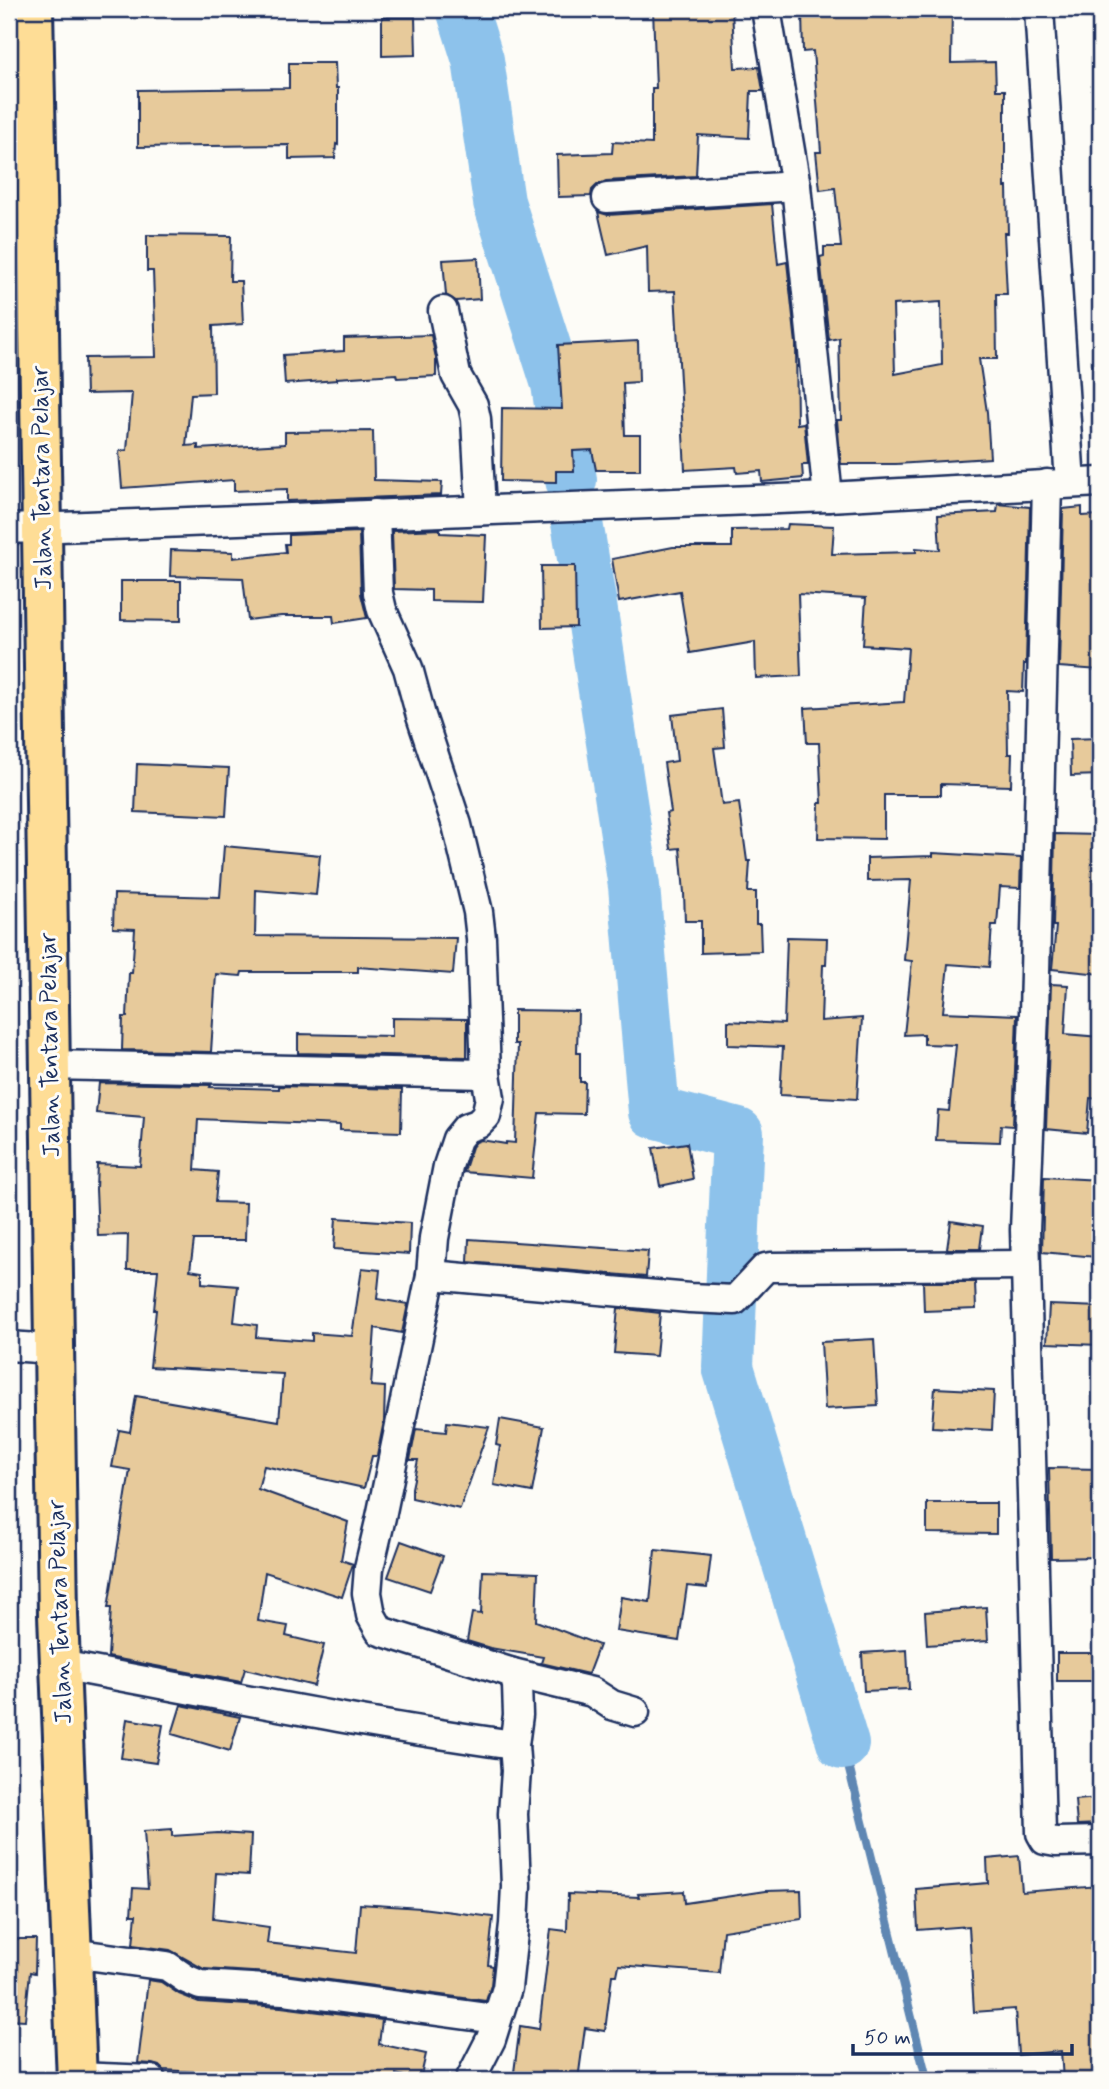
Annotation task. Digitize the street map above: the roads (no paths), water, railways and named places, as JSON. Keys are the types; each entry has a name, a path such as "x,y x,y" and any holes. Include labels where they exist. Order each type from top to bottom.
{"highway":[{"name":"Jalan Tentara Pelajar","path":"33,9 37,179 25,528 49,1065 52,1349 60,1665 77,2079"}],"street":[{"path":"766,9 796,186 828,497"},
{"path":"1039,9 1058,484 1025,1230 1041,1833 1045,1840 1056,1842 1100,1841"},
{"path":"607,198 796,186"},
{"path":"443,311 456,375 472,405 476,419 481,510"},
{"path":"25,528 828,497 1100,482"},
{"path":"376,514 378,593 382,610 408,668 457,825 478,912 486,1074 490,1098 486,1116 478,1124 466,1128 457,1139 448,1166 434,1238 431,1275 382,1517 369,1568 367,1593 371,1615 380,1631 513,1673 592,1692 612,1705 635,1712"},
{"path":"49,1065 486,1074"},
{"path":"431,1275 731,1300 738,1298 765,1268 771,1267 1025,1265"},
{"path":"9,1346 52,1349"},
{"path":"60,1665 282,1708 514,1745"},
{"path":"470,2080 491,2039 507,1988 514,1924 514,1745 518,1715 517,1685 513,1673"},
{"path":"72,1952 167,1966 200,1985 282,1990 496,2018"},
{"path":"77,2079 150,2080"}],"waterway":[{"path":"462,9 478,60 499,202 557,384 571,480"},
{"path":"575,511 634,886 654,1112 738,1134 728,1367 843,1744"},
{"path":"843,1744 927,2080"}]}
